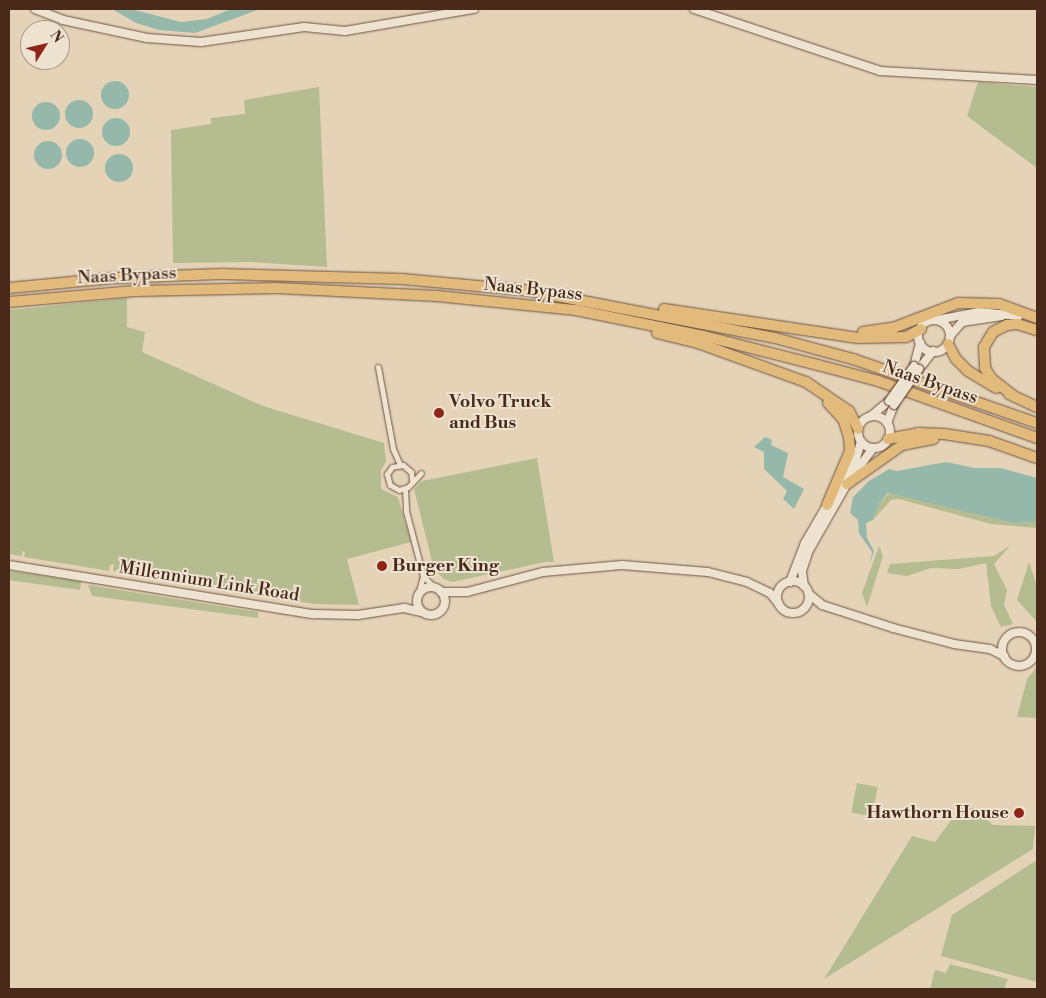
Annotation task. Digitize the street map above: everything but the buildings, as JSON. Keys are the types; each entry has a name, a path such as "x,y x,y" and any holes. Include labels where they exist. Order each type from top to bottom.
{"highway":[{"name":"Naas Bypass","path":"9,288 115,278 221,274 402,278 531,291 775,338 845,356 1037,423"},
{"name":"Naas Bypass","path":"9,302 136,290 222,287 332,288 576,310 818,364 878,381 1037,438"},
{"path":"591,302 645,307 858,338 906,337 921,328"},
{"path":"827,334 893,328 958,303 999,304 1037,318"},
{"path":"504,304 638,328 698,343 792,377 841,405 854,418 858,428"},
{"path":"1015,397 991,378 984,368 984,347 993,332 1006,325 1017,324 1037,328"},
{"path":"949,340 956,359 968,370 1015,397 1037,407"},
{"path":"792,377 837,411 849,437 846,462 827,505"},
{"path":"888,439 918,433 964,437 989,441 1037,458"},
{"path":"847,484 902,445 928,439 964,437"}],"main road":[{"path":"35,9 63,20 148,38 201,42 304,27 344,31 474,9"},
{"path":"694,9 880,72 1037,80"},
{"path":"916,368 921,348 921,328 930,321 990,311 1037,322"},
{"path":"460,593 434,615 422,612 418,597 427,588 460,593 543,572 622,565 708,572 759,586 782,586 790,582 805,543 856,459 861,442 858,428 864,419 891,403 916,368 933,351 949,340 962,322 990,317 1017,319 1037,328"},
{"path":"937,320 946,326 949,340"},
{"path":"920,341 933,351"},
{"path":"861,442 873,448 882,446 888,439 891,403"},
{"path":"871,416 880,417 888,423"},
{"path":"873,448 847,484 808,552 802,571 804,586 809,594 822,605 893,628 954,644 990,649 1004,656 1010,662 1020,665 1036,655 1036,644 1022,632 1009,636 1004,643 990,649"},
{"name":"Millennium Link Road","path":"9,565 313,614 358,615 404,608 422,612"},
{"path":"790,582 804,586"},
{"path":"759,586 784,611 794,614 806,607 822,605"},
{"path":"779,604 777,595 782,586"},
{"path":"438,590 444,606"},
{"path":"806,607 809,594"},
{"name":"Millennium Link Road","path":"404,608 418,597"},
{"path":"1004,643 1004,656"}],"street":[{"path":"378,367 393,449 400,465 410,472 421,473 405,489 404,497 423,576 418,597"},
{"path":"393,449 392,467 387,478 390,486 404,497"},
{"path":"392,467 400,465"},
{"path":"410,472 412,480"},
{"path":"396,490 405,489"},
{"path":"423,576 438,590"}],"green space":[{"path":"978,82 1037,87 1037,168 967,116"},
{"path":"319,87 327,267 251,262 173,263 171,130 211,124 211,118 245,114 244,100"},
{"path":"127,298 127,327 145,332 142,352 263,406 384,443 386,462 381,470 381,489 398,497 411,542 347,559 359,605 315,604 264,597 266,590 262,590 260,597 113,571 114,564 110,565 109,571 24,557 25,552 22,551 22,556 9,554 9,310"},
{"path":"537,458 554,562 545,562 452,582 444,579 434,569 414,489 422,481"},
{"path":"891,492 1013,523 1037,522 1037,528 991,524 899,499 891,500 873,520 880,502"},
{"path":"1011,545 994,564 1007,590 1004,605 1013,624 1001,627 991,606 986,563 959,569 931,568 907,576 887,573 890,564 994,556"},
{"path":"879,546 883,556 867,607 862,593"},
{"path":"1029,562 1037,586 1036,621 1017,600"},
{"path":"9,571 81,581 80,590 9,580"},
{"path":"88,585 258,612 258,618 92,596"},
{"path":"1037,667 1037,718 1017,717 1027,679"},
{"path":"857,783 878,787 872,816 851,812"},
{"path":"963,804 968,804 993,825 1035,826 1033,849 824,979 912,836 935,842"},
{"path":"1037,860 1037,982 941,956 952,915"},
{"path":"950,964 1008,979 1004,989 930,989 935,970 946,973"}],"shaded area":[{"path":"112,9 131,9 181,22 207,19 231,9 260,9 195,33 159,30 136,23"},
{"path":"115,81 125,85 129,95 125,105 115,109 105,105 101,95 105,85"},
{"path":"79,100 89,104 93,114 89,124 79,128 69,124 65,114 69,104"},
{"path":"46,102 56,106 60,116 56,126 46,130 36,126 32,116 36,106"},
{"path":"116,118 126,122 130,132 126,142 116,146 106,142 102,132 106,122"},
{"path":"80,139 90,143 94,153 90,163 80,167 70,163 66,153 70,143"},
{"path":"48,141 58,145 62,155 58,165 48,169 38,165 34,155 38,145"},
{"path":"119,154 129,158 133,168 129,178 119,182 109,178 105,168 109,158"},
{"path":"765,437 772,440 771,445 788,453 783,477 804,489 794,509 783,499 787,491 764,469 764,452 754,447"},
{"path":"946,462 975,468 1001,468 1037,478 1037,522 1013,523 888,493 880,502 873,520 866,523 867,538 874,551 870,564 872,552 859,533 858,520 850,513 853,497 869,481 889,469 897,471"}],"place":[{"name":"Volvo Truck and Bus","path":"439,413"},
{"name":"Burger King","path":"382,566"},
{"name":"Hawthorn House","path":"1019,813"}]}
